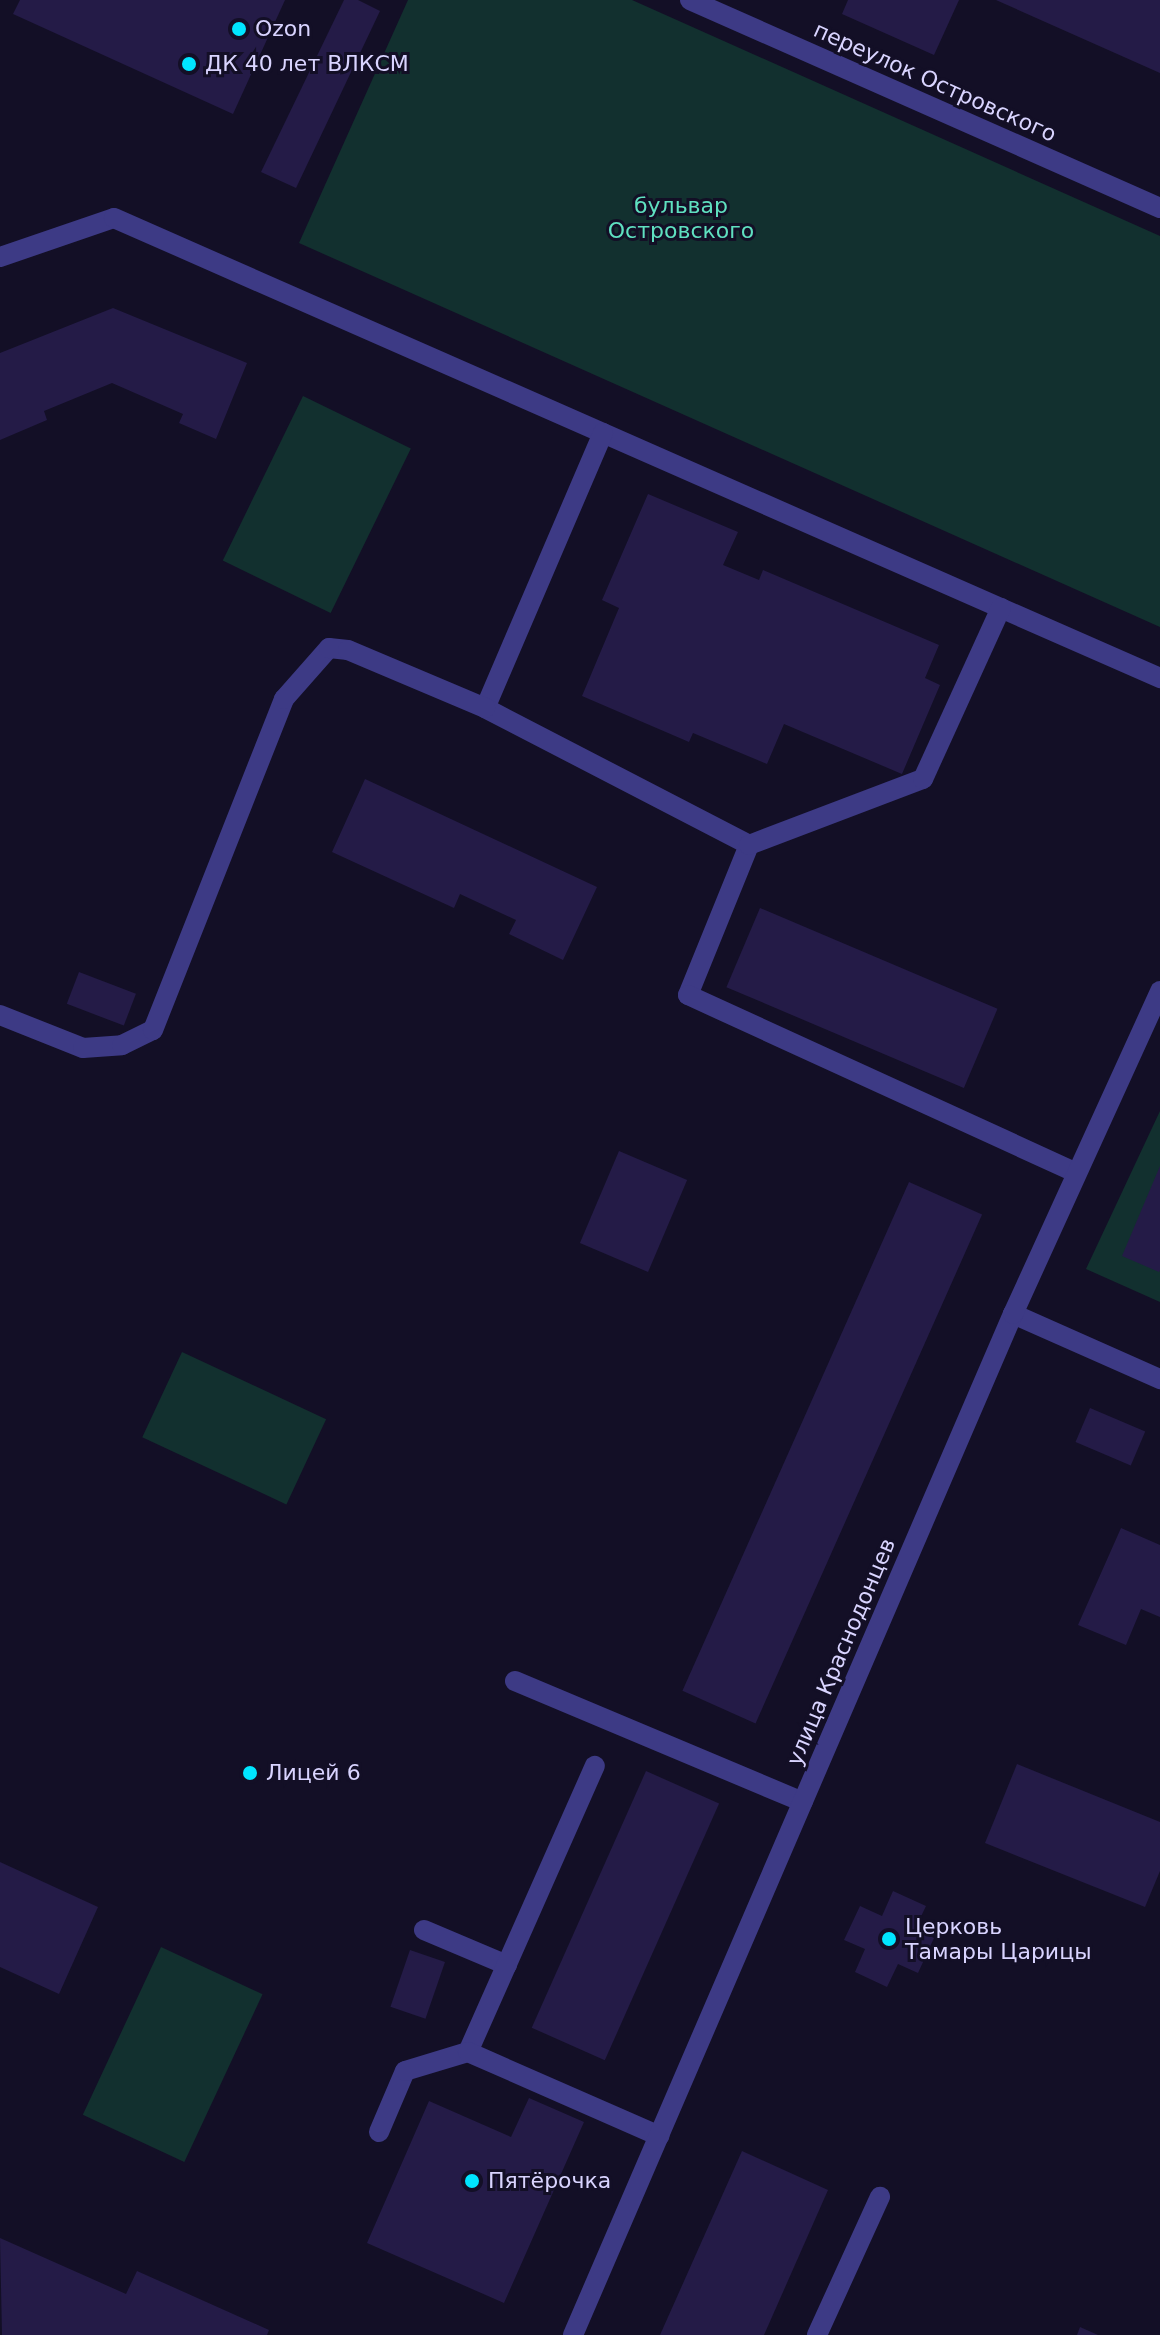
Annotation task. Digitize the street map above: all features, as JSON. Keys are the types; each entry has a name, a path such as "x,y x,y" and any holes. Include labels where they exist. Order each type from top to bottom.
{"street":[{"name":"переулок Островского","path":"692,0 1160,208"},
{"path":"0,257 114,218 1160,678"},
{"path":"485,708 603,433"},
{"path":"1001,608 923,779 749,845 688,995 1076,1173"},
{"path":"0,1015 83,1048 122,1045 153,1030 284,699 329,648 348,650 485,708 749,845"},
{"name":"улица Краснодонцев","path":"573,2335 1013,1314 1160,991"},
{"path":"1013,1314 1160,1379"},
{"path":"515,1681 803,1802"},
{"path":"468,2052 595,1766"},
{"path":"424,1930 507,1965"},
{"path":"379,2132 405,2071 468,2052 659,2136"},
{"path":"817,2335 880,2197"}],"green space":[{"name":"бульвар Островского","path":"408,0 632,0 1160,236 1160,627 299,243"},
{"path":"303,396 411,449 331,613 223,560"},
{"path":"1160,1111 1160,1302 1086,1269"},
{"path":"182,1352 326,1419 286,1504 142,1437"},
{"path":"161,1947 263,1994 184,2162 83,2115"}],"building":[{"name":"ДК 40 лет ВЛКСМ","path":"20,0 285,0 233,114 13,14"},
{"path":"344,0 358,0 380,11 296,188 261,172"},
{"path":"848,0 959,0 934,55 842,14"},
{"path":"996,0 1160,0 1160,73"},
{"path":"113,308 247,363 216,439 179,423 183,414 112,383 44,411 47,420 0,440 0,353"},
{"path":"648,494 738,532 723,565 759,580 763,570 939,645 925,678 940,685 902,774 784,724 767,764 693,733 689,742 582,696 619,608 602,600"},
{"path":"365,779 597,887 563,960 509,934 516,920 460,894 454,908 332,852"},
{"path":"760,908 997,1009 964,1088 726,987"},
{"path":"79,972 136,994 124,1026 67,1004"},
{"path":"619,1151 687,1180 648,1272 580,1243"},
{"path":"1160,1166 1160,1270 1159,1272 1122,1256"},
{"path":"909,1182 982,1215 756,1723 682,1691"},
{"path":"1090,1408 1145,1431 1131,1466 1076,1442"},
{"path":"1121,1528 1160,1545 1160,1617 1141,1609 1126,1645 1078,1625"},
{"path":"1017,1764 1160,1822 1160,1871 1145,1907 985,1843"},
{"path":"646,1771 719,1804 605,2060 532,2028"},
{"path":"0,1862 98,1907 59,1994 0,1967"},
{"name":"Церковь Тамары Царицы","path":"893,1891 926,1906 915,1929 934,1938 918,1973 898,1964 887,1987 855,1972 865,1949 844,1940 860,1906 882,1916"},
{"path":"410,1950 445,1962 425,2019 390,2007"},
{"path":"529,2098 584,2122 504,2303 367,2243 429,2101 511,2137"},
{"path":"742,2151 828,2190 764,2335 660,2335"},
{"path":"0,2238 126,2294 137,2271 269,2330 267,2335 2,2335"},
{"path":"1080,2327 1098,2335 1077,2335"}],"place":[{"name":"Ozon","path":"239,29"},
{"name":"ДК 40 лет ВЛКСМ","path":"189,64"},
{"name":"Лицей 6","path":"250,1773"},
{"name":"Церковь Тамары Царицы","path":"889,1939"},
{"name":"Пятёрочка","path":"472,2181"}]}
